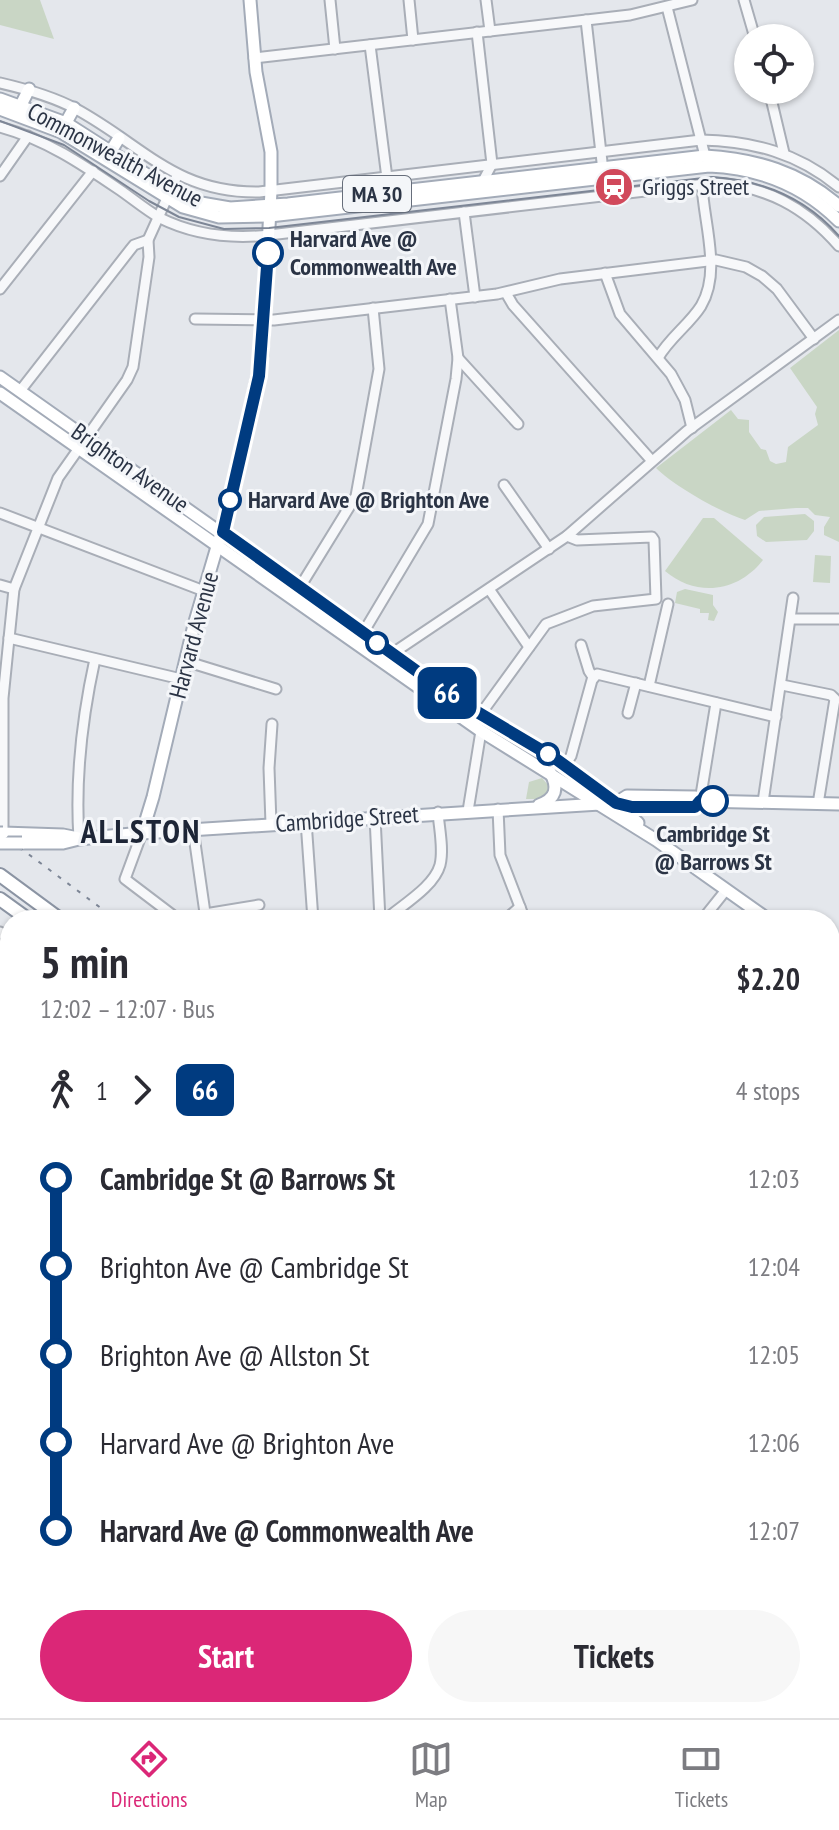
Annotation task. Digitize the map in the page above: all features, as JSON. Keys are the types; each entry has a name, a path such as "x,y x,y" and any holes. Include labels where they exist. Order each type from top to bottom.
{"highway":[{"path":"0,875 47,910"}],"main road":[{"name":"Harvard Avenue","path":"142,833 185,661 223,532 257,387 264,320 271,152 254,58 250,5"},
{"path":"21,105 29,89"},
{"name":"Commonwealth Avenue","path":"0,99 21,105 111,151 192,211 219,217 603,173 705,156 745,160 779,169 820,197 839,221"},
{"path":"63,127 74,108"},
{"name":"Commonwealth Avenue","path":"0,109 63,127 169,194"},
{"path":"111,151 119,138"},
{"name":"Commonwealth Avenue","path":"270,211 483,181 697,167 733,168 778,179 839,206"},
{"name":"Brighton Avenue","path":"0,377 363,633 387,658 481,731 656,840"},
{"name":"Brighton Avenue","path":"0,393 218,546 387,658 565,765 616,803 656,840"},
{"path":"536,806 548,802 555,793 556,785 550,772"},
{"name":"Cambridge Street","path":"616,803 627,796 672,796 695,797 700,801 839,804"},
{"name":"Cambridge Street","path":"3,834 22,843 63,843 142,833 438,812 616,803 632,807 695,807 700,801"},
{"name":"Cambridge Street","path":"3,834 63,835 79,839"},
{"path":"656,840 754,910"}],"street":[{"path":"330,0 335,49"},
{"path":"409,0 413,40"},
{"path":"486,0 490,31"},
{"path":"254,58 630,15 692,0"},
{"path":"744,0 751,24"},
{"path":"667,7 705,156"},
{"path":"586,20 603,173"},
{"path":"477,32 492,164 483,181"},
{"path":"370,45 387,178"},
{"name":"Commonwealth Avenue","path":"0,83 29,89 74,108 177,176 234,193 701,140 733,141 784,153 837,182"},
{"path":"772,104 784,153"},
{"name":"Commonwealth Avenue","path":"0,127 53,147 159,217 229,237 269,235 702,184 728,184 771,194 814,220 839,246"},
{"path":"0,176 28,136"},
{"path":"0,289 93,171"},
{"path":"3,834 3,665 14,589 54,485 133,367 149,257 148,240 177,176"},
{"path":"820,197 837,182"},
{"path":"658,358 700,308 709,287 710,260 702,184"},
{"path":"464,212 475,297"},
{"path":"20,391 130,250 148,240"},
{"path":"195,319 264,320 475,297 506,293 560,279 710,260 733,263 762,276 777,289 814,339"},
{"path":"605,273 620,314 671,374 685,400 692,428"},
{"path":"506,293 513,305 652,461"},
{"path":"363,633 428,524 458,358 450,299"},
{"path":"300,587 356,496 379,369 373,308"},
{"path":"387,658 567,536 692,428 839,320"},
{"path":"458,358 518,424"},
{"path":"504,485 549,549"},
{"path":"0,513 204,591"},
{"path":"480,715 546,624 599,605 656,599 654,540 648,536 577,540 567,536"},
{"path":"0,585 14,589"},
{"path":"489,589 529,647"},
{"path":"763,802 793,598"},
{"path":"649,686 668,604"},
{"path":"791,619 839,619"},
{"path":"9,638 181,679"},
{"path":"581,645 589,671 594,676"},
{"path":"79,839 85,706 95,659"},
{"path":"185,661 276,689"},
{"path":"594,676 599,674 776,717"},
{"path":"565,765 571,756 594,676"},
{"path":"628,713 636,683"},
{"path":"782,685 831,695 835,699 818,804"},
{"path":"700,801 716,703"},
{"path":"271,824 269,768 272,724"},
{"path":"468,811 481,731"},
{"path":"498,809 500,855 521,910"},
{"path":"394,910 432,880 439,868 438,812"},
{"path":"375,817 381,910"},
{"path":"306,821 312,910"},
{"path":"193,829 205,910"},
{"path":"142,833 125,879 166,910"},
{"path":"710,910 726,890"},
{"path":"237,910 259,905"},
{"path":"517,910 520,907"}],"green space":[{"path":"0,0 40,0 54,39 0,25"},
{"path":"839,330 839,542 824,535 824,527 830,517 815,515 808,508 759,511 745,520 698,498 656,468 731,410 738,419 749,420 749,432 761,449 766,450 770,461 776,464 786,462 788,447 818,425 817,407 790,368"},
{"path":"805,514 814,521 814,531 807,540 766,542 757,536 756,525 764,517"},
{"path":"703,518 714,518 763,560 742,579 717,588 703,588 677,580 665,571"},
{"path":"815,555 831,556 830,583 813,582"},
{"path":"685,589 713,595 713,605 718,612 714,621 708,620 709,613 700,613 700,609 675,603 677,592"},
{"path":"542,778 548,785 548,792 538,799 526,799 529,782"}],"tram line":[{"path":"0,121 64,145 179,217 224,229 269,228 712,177 748,182 782,193 812,211 839,236"}],"railway":[{"path":"0,833 104,910"}],"bus line":[{"name":"66","path":"268,253 259,376 223,532 457,700 556,759 616,803 632,807 695,807 700,801 713,801"}],"place":[{"name":"Griggs Street","path":"614,187"},
{"name":"Harvard Ave @ Commonwealth Ave","path":"268,253"},
{"name":"Harvard Ave @ Brighton Ave","path":"230,500"},
{"name":"Cambridge St @ Barrows St","path":"713,801"}],"district":[{"name":"ALLSTON","path":"141,832"}]}
